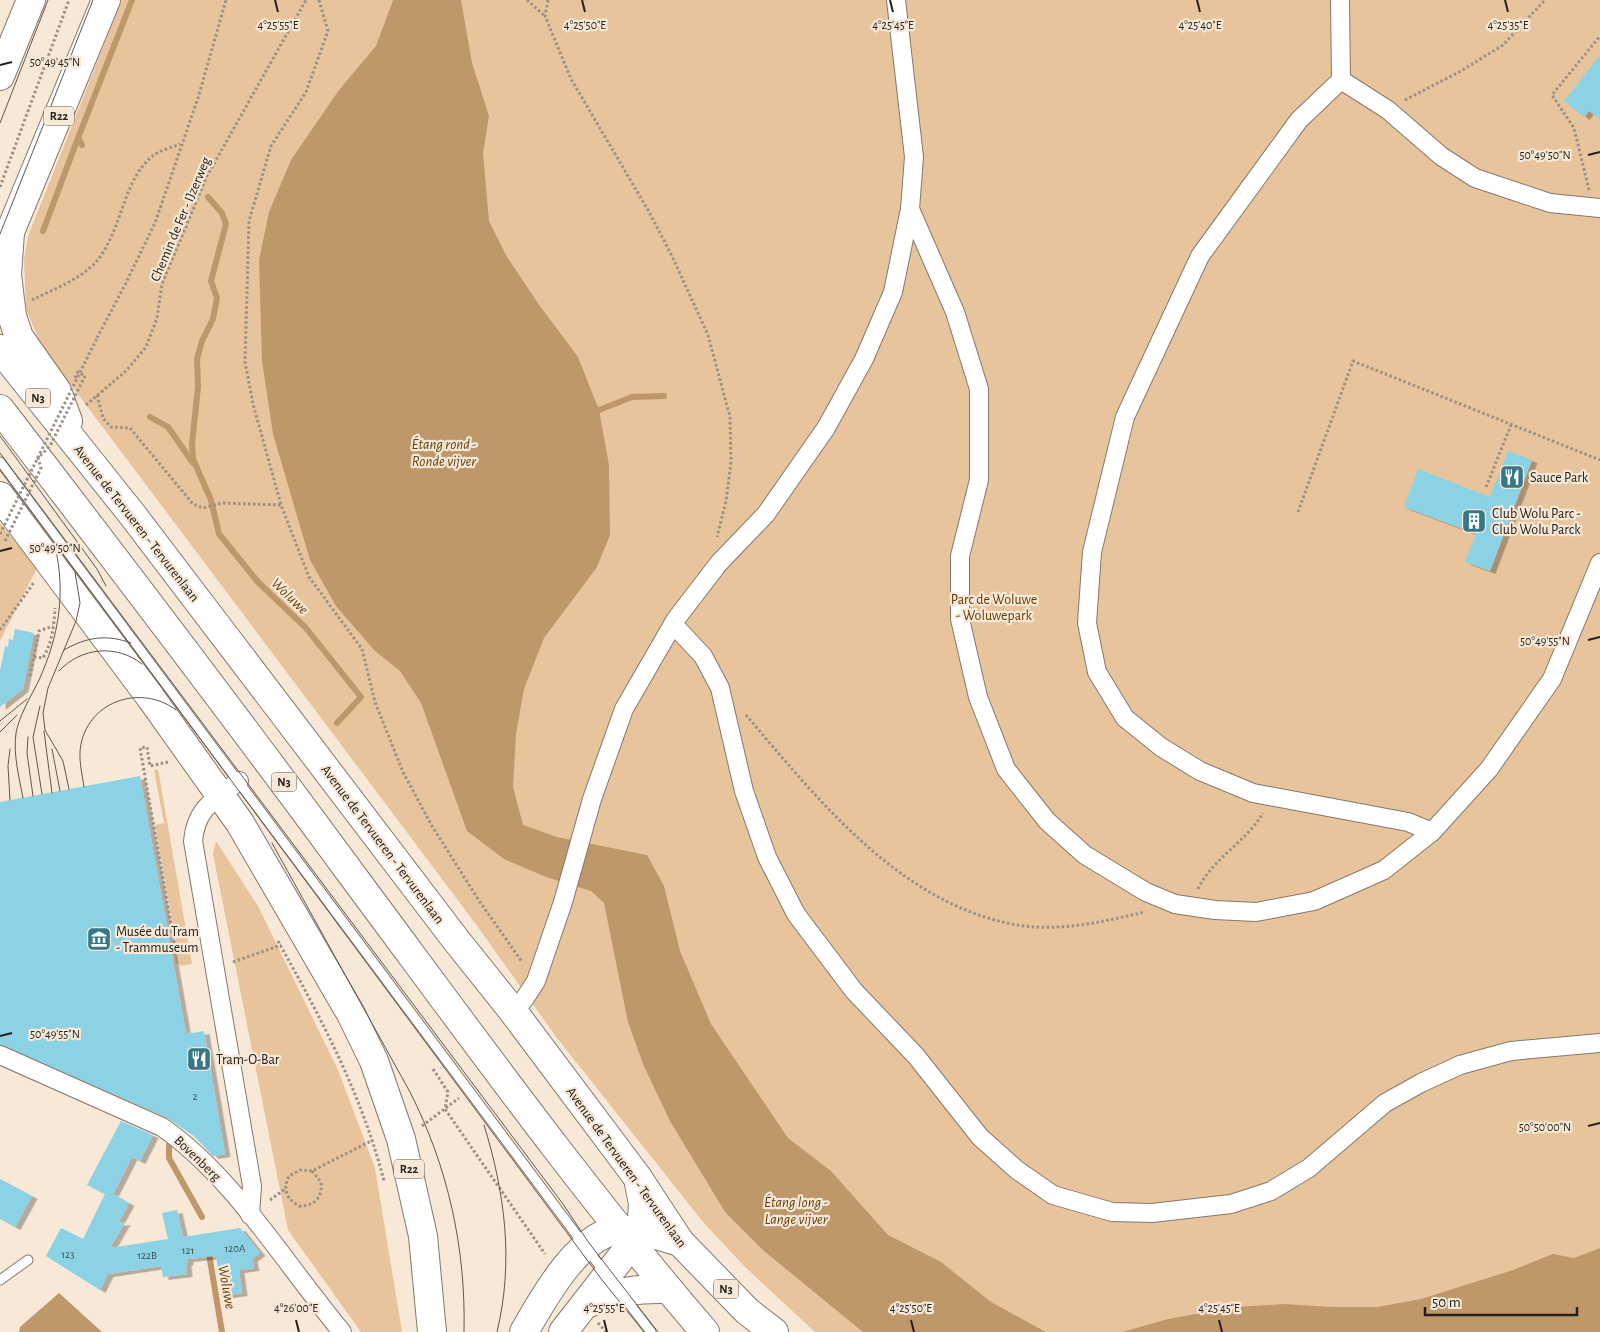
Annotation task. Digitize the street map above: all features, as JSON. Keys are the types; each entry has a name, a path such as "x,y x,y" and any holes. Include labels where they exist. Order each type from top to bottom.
{"main road":[{"path":"0,76 31,0"},
{"name":"R22","path":"5,237 106,0"},
{"path":"5,237 12,316 19,337 57,391 77,446"},
{"name":"Avenue de Tervueren - Tervurenlaan","path":"0,349 131,513 638,1178 680,1242 747,1311 774,1332"},
{"name":"N3","path":"0,409 224,701 496,1070 631,1235 668,1289 705,1332"},
{"path":"0,496 43,569 229,788 240,822 305,932"},
{"name":"R22","path":"305,932 351,1014 374,1060 401,1139 423,1236 432,1332"},
{"path":"563,1332 585,1304 613,1283 643,1204 638,1178"},
{"path":"524,1332 568,1265 585,1246 598,1237 631,1235 680,1242"},
{"path":"613,1283 638,1288 668,1289"}],"street":[{"path":"523,1001 536,981 583,836 592,799 624,709 673,624 719,563 766,514 826,428 864,359 893,292 910,209 914,157 896,0"},
{"path":"1340,0 1341,80 1299,120 1200,256 1125,417 1092,552 1086,623 1097,672 1126,718 1161,747 1200,771 1252,793 1378,818 1408,822 1432,832"},
{"path":"1341,80 1388,110 1441,156 1475,178 1550,203 1595,208"},
{"path":"910,209 955,312 979,389 979,480 960,556 960,619 978,697 1006,769 1047,821 1085,855 1146,892 1182,905 1215,910 1256,912 1314,901 1384,870 1432,832 1489,769 1552,679 1600,563"},
{"path":"673,624 703,656 720,688 744,791 768,857 796,914 854,990 916,1056 980,1137 1017,1170 1053,1195 1112,1212 1152,1213 1231,1204 1271,1191 1309,1168 1385,1104 1421,1083 1460,1064 1511,1051 1600,1043"},
{"path":"229,788 205,808 195,824 193,842 252,1186 250,1215"},
{"name":"Bovenberg","path":"0,1055 162,1126 182,1140 214,1170 342,1332"}],"lane":[{"path":"0,462 83,572 229,788 651,1332"},
{"path":"43,569 83,572"},
{"path":"0,1280 28,1260"}],"path":[{"path":"0,187 69,0"},
{"path":"0,534 155,223 198,98 226,0"},
{"name":"Chemin de Fer - IJzerweg","path":"81,408 126,371 146,347 157,318 162,284 207,176 306,0"},
{"path":"318,0 328,31 306,92 271,146 249,221 245,362 253,404 281,505 309,577 362,649 375,702 402,772 432,826 473,890 536,981"},
{"path":"527,0 545,16 571,79 652,217 708,335 730,417 731,462 726,501 717,538 719,563"},
{"path":"545,16 548,0"},
{"path":"1388,110 1461,71 1503,45 1546,0"},
{"path":"1595,208 1574,128 1552,95 1600,36"},
{"path":"29,301 68,282 95,263 114,233 138,170 158,152 181,144"},
{"path":"1298,512 1353,361 1600,460"},
{"path":"38,458 50,446 85,376"},
{"path":"97,395 102,418 111,427 130,428 193,504 203,508 222,503 281,505"},
{"path":"1486,488 1511,425"},
{"path":"5,541 41,468 38,458"},
{"path":"0,630 10,612 43,569"},
{"path":"30,676 39,631 53,626 49,646 43,658 34,657"},
{"path":"720,688 733,700 795,773 872,851 915,884 945,901 968,912 1024,926 1054,927 1116,919 1182,905 1207,873 1257,823 1272,797"},
{"path":"172,760 150,766 147,747 140,748 145,791 175,947"},
{"path":"214,966 242,960 305,932"},
{"path":"448,1092 445,1108 547,1256"},
{"path":"312,1172 321,1182 321,1194 314,1203 299,1206 287,1196 286,1182 294,1172 300,1170 312,1172 373,1140 385,1186"}],"green space":[{"name":"Parc de Woluwe - Woluwepark","path":"122,0 1600,0 1600,1332 815,1332 746,1268 703,1222 557,1038 475,923 41,345 26,309 24,260 28,236"},
{"path":"0,523 37,568 0,641"},
{"path":"158,769 192,964 180,966 176,964 174,949 177,948 155,825 164,823 154,770"},
{"path":"216,841 258,906 338,1070 375,1168 402,1332 361,1332 288,1230 213,854"}],"water":[{"name":"Étang rond - Ronde vijver","path":"393,0 461,0 472,63 489,116 483,153 489,221 507,257 578,357 599,410 609,465 610,535 597,567 544,638 524,689 516,734 513,787 523,825 557,837 647,855 664,886 680,951 711,1024 788,1138 831,1171 888,1235 941,1262 991,1302 1046,1332 863,1332 764,1251 725,1212 670,1121 643,1064 628,1022 604,903 591,891 546,877 504,859 467,831 421,703 400,671 375,651 336,606 310,560 273,434 262,361 259,260 269,212 291,160 339,90 376,46"},
{"path":"1600,1248 1600,1332 1122,1332 1168,1319 1235,1307 1285,1304 1330,1307 1377,1307 1421,1299 1513,1270 1553,1254 1574,1258"},
{"path":"59,1293 102,1332 19,1332 20,1327"}],"building":[{"path":"1600,55 1600,119 1589,111 1584,117 1564,101"},
{"name":"Club Wolu Parc - Club Wolu Parck","path":"1508,451 1532,460 1490,571 1465,562 1476,534 1404,507 1418,469 1490,497"},
{"path":"15,629 34,633 23,689 0,707 0,671 5,646 8,647 9,639 13,640"},
{"path":"140,776 186,1034 204,1031 225,1154 213,1156 194,1136 166,1117 0,1045 0,802"},
{"path":"121,1121 153,1135 140,1161 132,1157 113,1194 129,1203 118,1223 125,1222 110,1248 168,1239 162,1213 177,1210 183,1237 240,1228 260,1253 252,1259 254,1268 239,1270 242,1293 222,1296 216,1256 188,1259 186,1263 187,1274 163,1277 161,1266 108,1274 100,1290 46,1256 61,1228 83,1239 105,1194 87,1185"},
{"path":"0,1179 32,1196 15,1227 0,1219"}],"waterway":[{"name":"Woluwe","path":"82,145 78,138 132,0"},
{"path":"43,231 78,138"},
{"name":"Woluwe","path":"208,197 222,213 226,224 211,281 217,298 213,319 202,341 197,359 198,387 192,444 193,459 211,500 219,534 258,582 306,628 361,697 337,723"},
{"path":"599,410 632,397 664,396"},
{"name":"Woluwe","path":"150,417 168,427 193,463"},
{"name":"Woluwe","path":"169,1145 169,1158 202,1217"},
{"name":"Woluwe","path":"208,1248 222,1332"}],"tram line":[{"path":"0,123 48,0"},
{"path":"0,234 93,0"},
{"path":"0,436 97,569 106,586"},
{"path":"0,453 563,1204 589,1243 658,1332"},
{"path":"0,469 602,1280 644,1332"},
{"path":"23,798 16,757 16,733 22,713 46,664 56,631 59,614 60,581 55,546"},
{"path":"69,789 63,761 45,730 43,713 48,688 76,621 80,603 75,572"},
{"path":"64,650 80,642 97,638 114,638 131,643"},
{"path":"59,671 78,657 99,651 122,653 142,664"},
{"path":"84,787 80,749 86,729 95,716 106,707 119,701 133,698 148,698 163,702 176,710"},
{"path":"0,721 27,699"},
{"path":"40,706 33,737 42,794"},
{"path":"0,732 17,715"},
{"path":"44,731 52,793"},
{"path":"28,737 27,753 33,796"},
{"path":"10,749 8,766 10,800"},
{"path":"52,749 60,791"},
{"path":"272,843 410,1092 435,1149 452,1209 458,1239 462,1270 464,1332"},
{"path":"484,1125 497,1176 505,1228 505,1280 497,1332"}],"place":[{"name":"Sauce Park","path":"1512,477"},
{"name":"Club Wolu Parc - Club Wolu Parck","path":"1474,521"},
{"name":"Musée du Tram - Trammuseum","path":"99,939"},
{"name":"Tram-O-Bar","path":"199,1059"}],"water label":[{"name":"Étang long - Lange vijver","path":"796,1210"}]}
